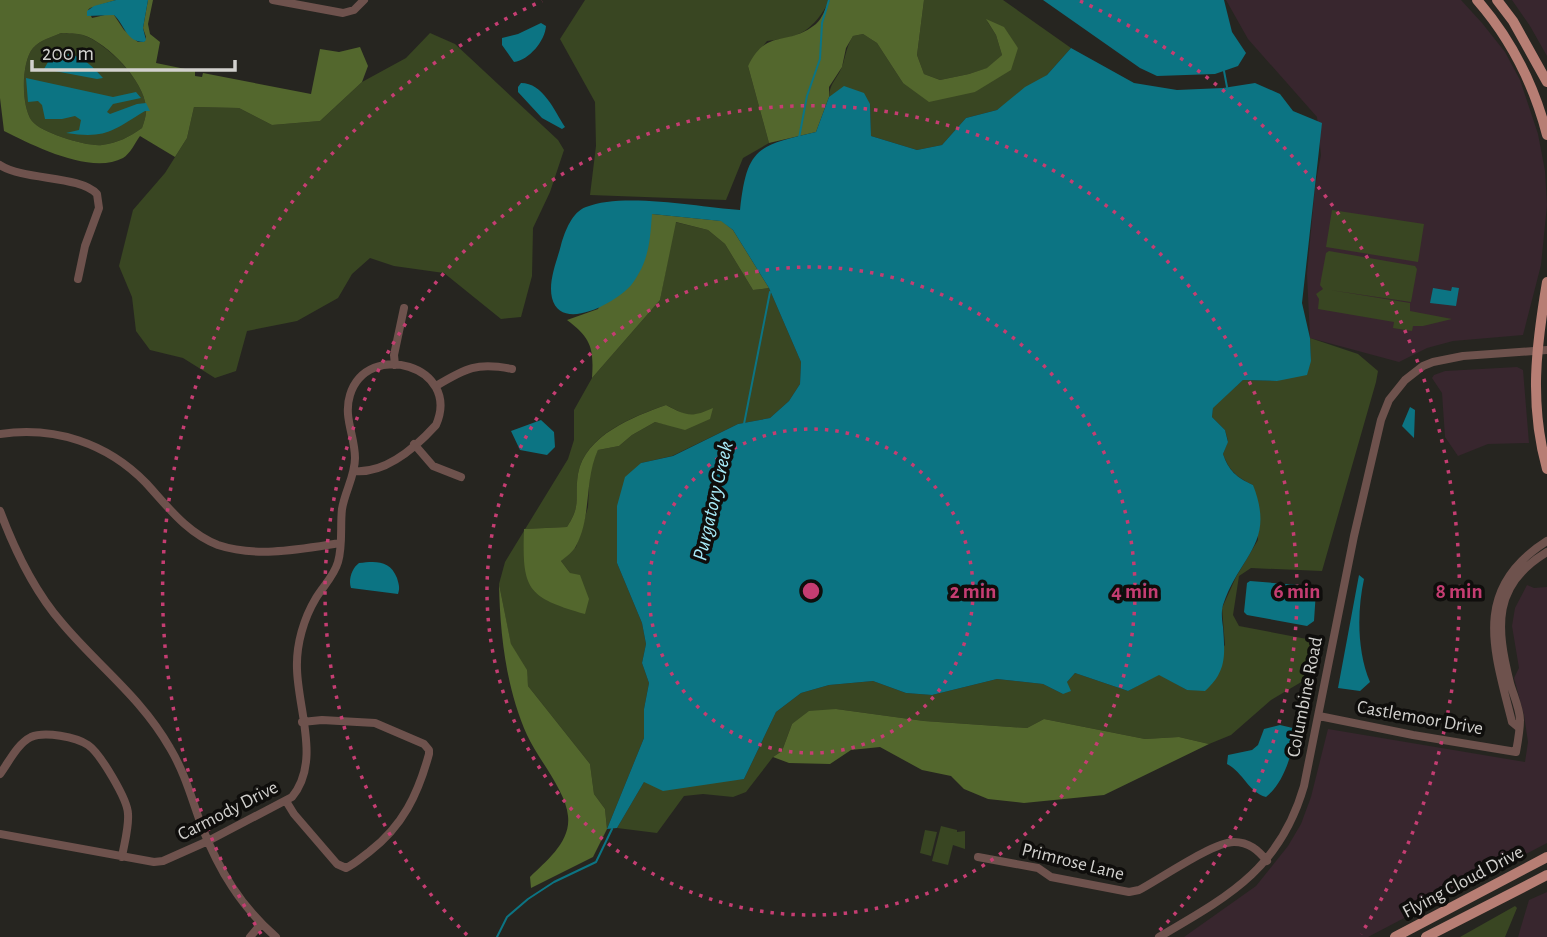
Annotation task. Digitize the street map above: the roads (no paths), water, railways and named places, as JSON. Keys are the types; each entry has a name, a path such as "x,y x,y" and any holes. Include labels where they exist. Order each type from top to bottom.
{"main road":[{"path":"1477,0 1521,64 1547,135"},
{"path":"1497,0 1520,32 1547,82"},
{"path":"1547,282 1542,350 1534,388 1536,415 1547,469"},
{"name":"Flying Cloud Drive","path":"1395,937 1547,857"},
{"name":"Flying Cloud Drive","path":"1426,937 1547,875"}],"street":[{"path":"273,0 343,13 354,10 364,0"},
{"path":"0,165 15,172 86,186 97,194 99,208 85,246 78,279"},
{"path":"395,365 394,355 404,308"},
{"name":"Columbine Road","path":"1161,937 1237,889 1267,861 1290,825 1298,806 1319,716 1354,536 1381,420 1389,401 1405,380 1433,362 1463,356 1542,350"},
{"path":"436,386 455,374 478,365 491,364 512,369"},
{"path":"395,365 421,372 436,386 440,396 440,416 436,425 380,469 354,471 356,454 348,418 349,397 358,379 373,368 395,365"},
{"path":"0,434 32,431 53,433 93,445 129,468 184,524 217,544 254,552 340,543"},
{"path":"414,444 433,467 461,477"},
{"name":"Carmody Drive","path":"0,834 148,862 163,861 286,801 299,788 306,768 298,683 298,650 309,613 339,561 344,499 354,471"},
{"path":"0,511 9,536 41,596 62,623 146,711 166,741 192,793 208,841 230,886 261,924 276,937"},
{"path":"1547,541 1513,570 1501,589 1494,610 1493,638 1496,658 1512,722 1518,726 1520,721 1501,643 1502,611 1509,587 1517,575 1547,552"},
{"name":"Castlemoor Drive","path":"1319,716 1413,735 1516,751 1518,726"},
{"path":"286,801 337,864 346,868 382,842 399,825 414,800 429,754 424,744 375,723 322,720 302,722"},
{"path":"0,774 18,748 35,736 75,740 90,746 127,807 128,821 121,857"},
{"name":"Primrose Lane","path":"978,857 1038,868 1051,877 1129,892 1139,890 1221,844 1243,843 1252,846 1267,861"},
{"path":"250,937 261,924"}],"water":[{"path":"116,0 148,0 143,28 146,40 144,42 129,36 114,15 87,16 87,11 94,6"},
{"path":"1043,0 1224,0 1232,32 1246,53 1238,66 1215,74 1157,76 1140,68"},
{"path":"541,23 546,26 539,43 525,58 514,62 502,45 502,38"},
{"path":"1071,48 1134,83 1177,90 1223,88 1255,83 1280,94 1293,111 1322,123 1302,303 1310,338 1311,361 1307,375 1277,381 1243,380 1213,408 1212,417 1225,430 1228,442 1223,454 1225,460 1234,473 1253,485 1260,521 1253,548 1223,605 1224,654 1217,676 1205,691 1187,690 1159,675 1128,691 1075,673 1067,682 1071,691 1063,694 1043,684 997,679 932,695 906,693 873,681 829,685 801,693 776,712 744,779 663,791 644,782 617,828 607,829 644,738 644,709 649,683 642,663 646,644 642,623 617,563 617,506 625,477 641,463 673,456 738,424 770,418 789,401 800,384 801,362 769,288 733,230 721,221 652,214 645,259 632,284 603,305 578,314 566,313 557,308 551,291 552,278 570,223 581,209 620,201 740,210 747,173 759,152 781,141 816,132 829,97 844,86 864,93 870,104 871,136 917,150 942,145 966,118 997,110 1025,87 1047,75"},
{"path":"64,54 81,59 103,78 44,69 48,62"},
{"path":"26,78 113,97 136,92 141,98 113,104 107,112 110,114 146,103 150,111 145,111 108,132 91,135 66,133 79,130 81,120 75,116 45,119 42,105 38,101 28,102"},
{"path":"521,83 536,87 542,92 565,127 562,129 542,118 518,92"},
{"path":"1452,287 1459,288 1456,306 1430,303 1433,288 1451,291"},
{"path":"1410,407 1415,410 1414,438 1402,426"},
{"path":"541,420 554,432 555,447 547,455 520,450 511,431"},
{"path":"377,562 390,568 397,578 398,594 351,588 351,574 359,563"},
{"path":"1359,575 1364,579 1359,617 1361,644 1370,682 1360,691 1338,688"},
{"path":"1250,581 1311,586 1316,591 1314,621 1307,626 1247,615 1244,612 1247,583"},
{"path":"1280,725 1297,729 1283,775 1266,797 1255,791 1227,764 1228,755 1252,750 1258,745 1264,729"}],"waterway":[{"name":"Purgatory Creek","path":"799,138 807,96 820,59 822,23 829,0"},
{"name":"Purgatory Creek","path":"1224,71 1227,87"},
{"name":"Purgatory Creek","path":"744,424 770,292"},
{"name":"Purgatory Creek","path":"497,937 507,917 528,899 554,882 596,862 612,829"}]}
